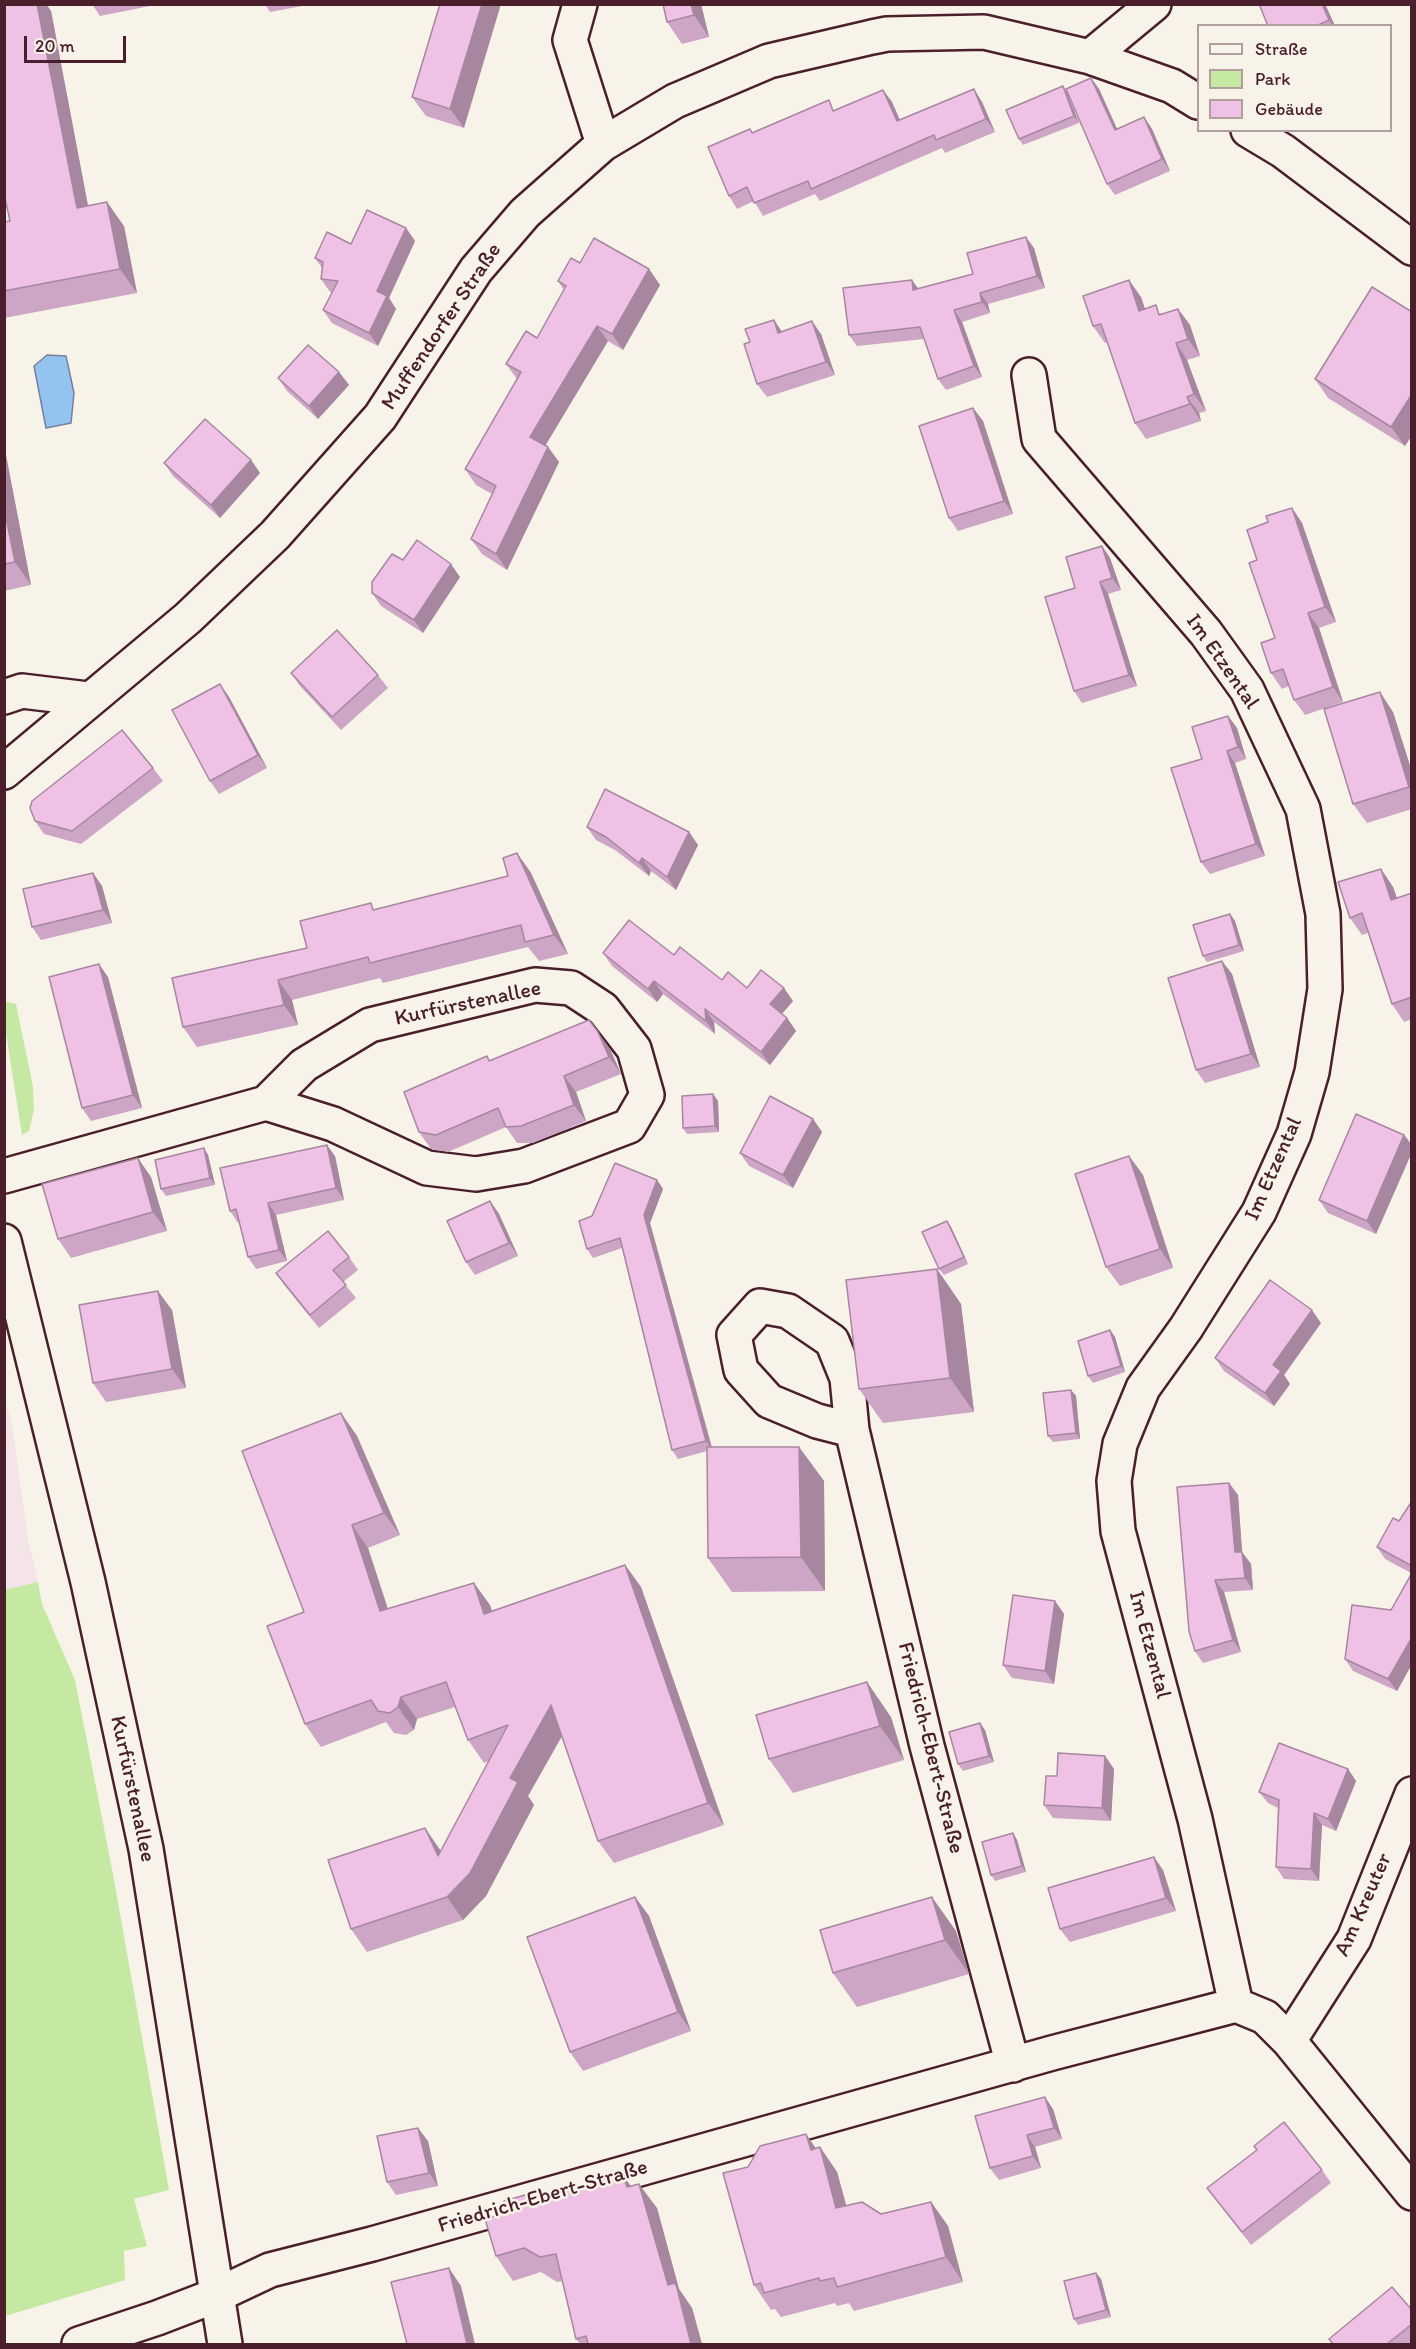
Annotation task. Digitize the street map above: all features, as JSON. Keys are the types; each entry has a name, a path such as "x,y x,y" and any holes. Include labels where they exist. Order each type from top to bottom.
{"street":[{"path":"580,4 570,40 603,144"},
{"path":"1090,57 1154,4"},
{"name":"Muffendorfer Straße","path":"4,772 88,699 188,618 275,535 380,417 476,270 525,213 603,144 675,101 769,62 888,34 984,32 1090,57 1172,86 1197,101"},
{"path":"1251,132 1283,151 1412,248"},
{"name":"Im Etzental","path":"1029,375 1039,439 1206,633 1247,690 1303,809 1323,914 1325,989 1312,1072 1294,1134 1259,1212 1186,1328 1143,1388 1120,1444 1114,1481 1118,1531 1195,1818 1236,2005"},
{"path":"4,697 22,691 88,699"},
{"name":"Kurfürstenallee","path":"4,1176 266,1103 304,1065 370,1025 535,985 571,988 603,1009 634,1049 647,1095 629,1126 524,1166 476,1174 427,1168 333,1124 266,1103"},
{"name":"Kurfürstenallee","path":"4,1240 88,1582 146,1849 225,2344"},
{"name":"Friedrich-Ebert-Straße","path":"852,1430 927,1746 1013,2065"},
{"name":"Am Kreuter","path":"1288,2041 1354,1939 1412,1794"},
{"path":"1236,2005 1265,2017 1288,2041 1412,2193"},
{"name":"Friedrich-Ebert-Straße","path":"79,2344 217,2295 270,2270 372,2244 1236,2005"}],"shaded area":[{"path":"4,1394 12,1424 28,1539 38,1582 5,1590"}],"green space":[{"path":"4,1001 16,1004 33,1087 34,1110 29,1131 22,1135 5,1027"},
{"path":"38,1582 42,1604 75,1680 113,1874 169,2190 134,2199 147,2246 124,2251 125,2280 5,2316 4,1590"}],"water":[{"path":"47,355 66,356 74,393 71,423 46,428 34,366"}],"building":[{"path":"4,4 37,4 77,208 107,202 120,269 4,291 4,222 10,221 4,194"},
{"path":"440,4 482,4 450,109 412,97"},
{"path":"663,4 691,4 694,15 667,22"},
{"path":"1259,4 1322,4 1329,20 1320,24 1267,24"},
{"path":"1091,78 1115,130 1144,117 1162,159 1107,184 1066,89"},
{"path":"1063,86 1074,116 1019,139 1006,110"},
{"path":"974,89 986,119 936,140 934,135 811,189 808,181 754,203 747,187 729,196 708,147 750,129 752,133 829,100 833,111 883,90 897,121"},
{"path":"367,210 406,228 377,291 387,296 369,333 323,310 338,281 321,279 323,262 315,258 327,232 351,244"},
{"path":"1026,237 1037,276 980,293 982,302 954,310 974,366 938,379 920,327 849,335 843,288 912,280 913,290 973,274 967,253"},
{"path":"594,238 649,269 612,334 597,326 530,437 548,447 496,554 471,539 496,486 465,469 521,372 506,364 526,331 537,338 566,286 558,281 571,258 580,263"},
{"path":"1129,280 1139,311 1156,305 1159,315 1178,309 1188,339 1176,343 1194,394 1187,397 1190,404 1135,423 1101,324 1093,326 1083,296"},
{"path":"1372,287 1412,312 1412,394 1391,427 1315,379"},
{"path":"774,320 778,333 812,321 826,362 757,384 744,344 750,342 745,329"},
{"path":"308,345 339,372 309,406 278,378"},
{"path":"973,408 1004,501 949,518 919,426"},
{"path":"205,419 251,460 211,505 164,463"},
{"path":"4,508 15,562 4,564"},
{"path":"1292,508 1325,607 1308,613 1333,687 1294,700 1283,669 1271,673 1261,643 1275,638 1249,563 1257,560 1247,530 1268,522 1266,516"},
{"path":"417,540 451,564 414,620 372,593 372,582 392,554 403,560"},
{"path":"1102,546 1112,578 1100,582 1129,675 1074,691 1045,597 1075,588 1066,557"},
{"path":"337,630 378,675 332,717 291,673"},
{"path":"220,684 258,755 210,781 172,710"},
{"path":"1380,692 1409,787 1353,804 1324,709"},
{"path":"1228,716 1238,747 1227,751 1256,844 1201,862 1171,768 1202,759 1192,727"},
{"path":"122,730 153,768 72,831 35,821 30,808 32,801"},
{"path":"605,789 689,832 667,877 642,858 639,863 606,837 587,827"},
{"path":"517,853 554,935 525,942 521,925 370,963 368,957 278,980 284,1005 183,1027 172,978 307,948 300,921 371,903 373,910 508,876 503,858"},
{"path":"1381,869 1391,900 1412,893 1412,997 1392,1004 1362,913 1350,918 1338,882"},
{"path":"93,873 103,910 32,927 23,889"},
{"path":"1230,914 1239,945 1203,956 1193,925"},
{"path":"629,920 674,955 680,947 722,980 728,972 747,988 761,970 784,988 770,1004 787,1018 761,1052 705,1009 706,1021 654,981 648,989 603,953"},
{"path":"1222,961 1251,1054 1196,1070 1168,978"},
{"path":"99,964 133,1095 82,1108 49,977"},
{"path":"589,1020 598,1032 609,1057 564,1076 574,1105 521,1126 506,1127 498,1108 436,1135 419,1132 404,1092 487,1056 489,1061"},
{"path":"713,1094 715,1126 683,1128 682,1096"},
{"path":"770,1096 813,1119 783,1175 740,1153"},
{"path":"1356,1114 1404,1135 1367,1221 1319,1200"},
{"path":"327,1145 336,1188 268,1203 279,1250 248,1257 236,1209 230,1211 220,1168"},
{"path":"204,1148 210,1178 161,1189 155,1160"},
{"path":"1129,1156 1160,1249 1106,1267 1075,1174"},
{"path":"138,1158 153,1212 58,1239 42,1184"},
{"path":"615,1163 657,1180 644,1215 706,1441 672,1450 620,1238 587,1249 579,1221 592,1216"},
{"path":"490,1201 509,1243 466,1262 447,1221"},
{"path":"947,1221 964,1257 939,1269 922,1232"},
{"path":"328,1231 349,1257 333,1270 346,1285 310,1315 276,1273"},
{"path":"937,1269 950,1378 859,1389 846,1280"},
{"path":"1270,1280 1312,1310 1273,1365 1281,1371 1265,1393 1215,1358"},
{"path":"158,1291 172,1369 93,1383 79,1305"},
{"path":"1110,1330 1121,1366 1088,1376 1078,1341"},
{"path":"1071,1390 1076,1433 1048,1436 1043,1393"},
{"path":"341,1413 384,1513 352,1525 380,1611 474,1583 484,1614 625,1565 708,1803 598,1841 551,1705 510,1778 518,1782 470,1873 447,1897 351,1929 328,1860 425,1828 438,1856 508,1725 468,1740 446,1682 401,1697 398,1707 390,1713 378,1711 371,1700 305,1724 267,1626 304,1612 242,1451"},
{"path":"707,1447 799,1447 801,1557 708,1558"},
{"path":"1229,1483 1235,1552 1242,1552 1245,1578 1215,1580 1233,1640 1195,1651 1189,1631 1177,1487"},
{"path":"1412,1501 1412,1566 1377,1547 1393,1518 1399,1521"},
{"path":"1412,1573 1412,1637 1388,1679 1345,1659 1352,1605 1391,1610"},
{"path":"1013,1595 1055,1601 1045,1671 1003,1665"},
{"path":"867,1682 880,1726 769,1759 756,1715"},
{"path":"980,1723 989,1756 958,1764 949,1732"},
{"path":"1279,1743 1348,1769 1328,1819 1314,1813 1311,1869 1276,1867 1279,1800 1259,1792"},
{"path":"1058,1753 1105,1756 1102,1808 1044,1805 1046,1776 1057,1776"},
{"path":"1013,1833 1022,1866 991,1875 982,1842"},
{"path":"1154,1857 1166,1898 1060,1929 1048,1888"},
{"path":"635,1897 678,2012 570,2052 527,1937"},
{"path":"932,1897 945,1940 833,1973 820,1930"},
{"path":"1045,2097 1054,2128 1027,2135 1033,2156 990,2168 975,2116"},
{"path":"1284,2122 1322,2170 1242,2232 1207,2188 1257,2150 1254,2146"},
{"path":"418,2128 429,2173 387,2182 377,2136"},
{"path":"806,2134 811,2150 820,2147 836,2208 862,2202 881,2214 931,2202 946,2257 837,2287 834,2278 820,2281 819,2278 764,2293 761,2283 754,2285 723,2173 748,2167 760,2146"},
{"path":"623,2175 627,2187 639,2184 668,2285 675,2283 677,2288 691,2344 588,2344 586,2336 576,2339 556,2254 540,2257 524,2248 496,2256 485,2219 507,2213 504,2201 539,2191 541,2198"},
{"path":"449,2268 467,2344 407,2344 391,2282"},
{"path":"1096,2273 1106,2310 1074,2319 1064,2281"},
{"path":"1392,2287 1412,2310 1412,2324 1387,2344 1333,2344 1329,2339"}]}
